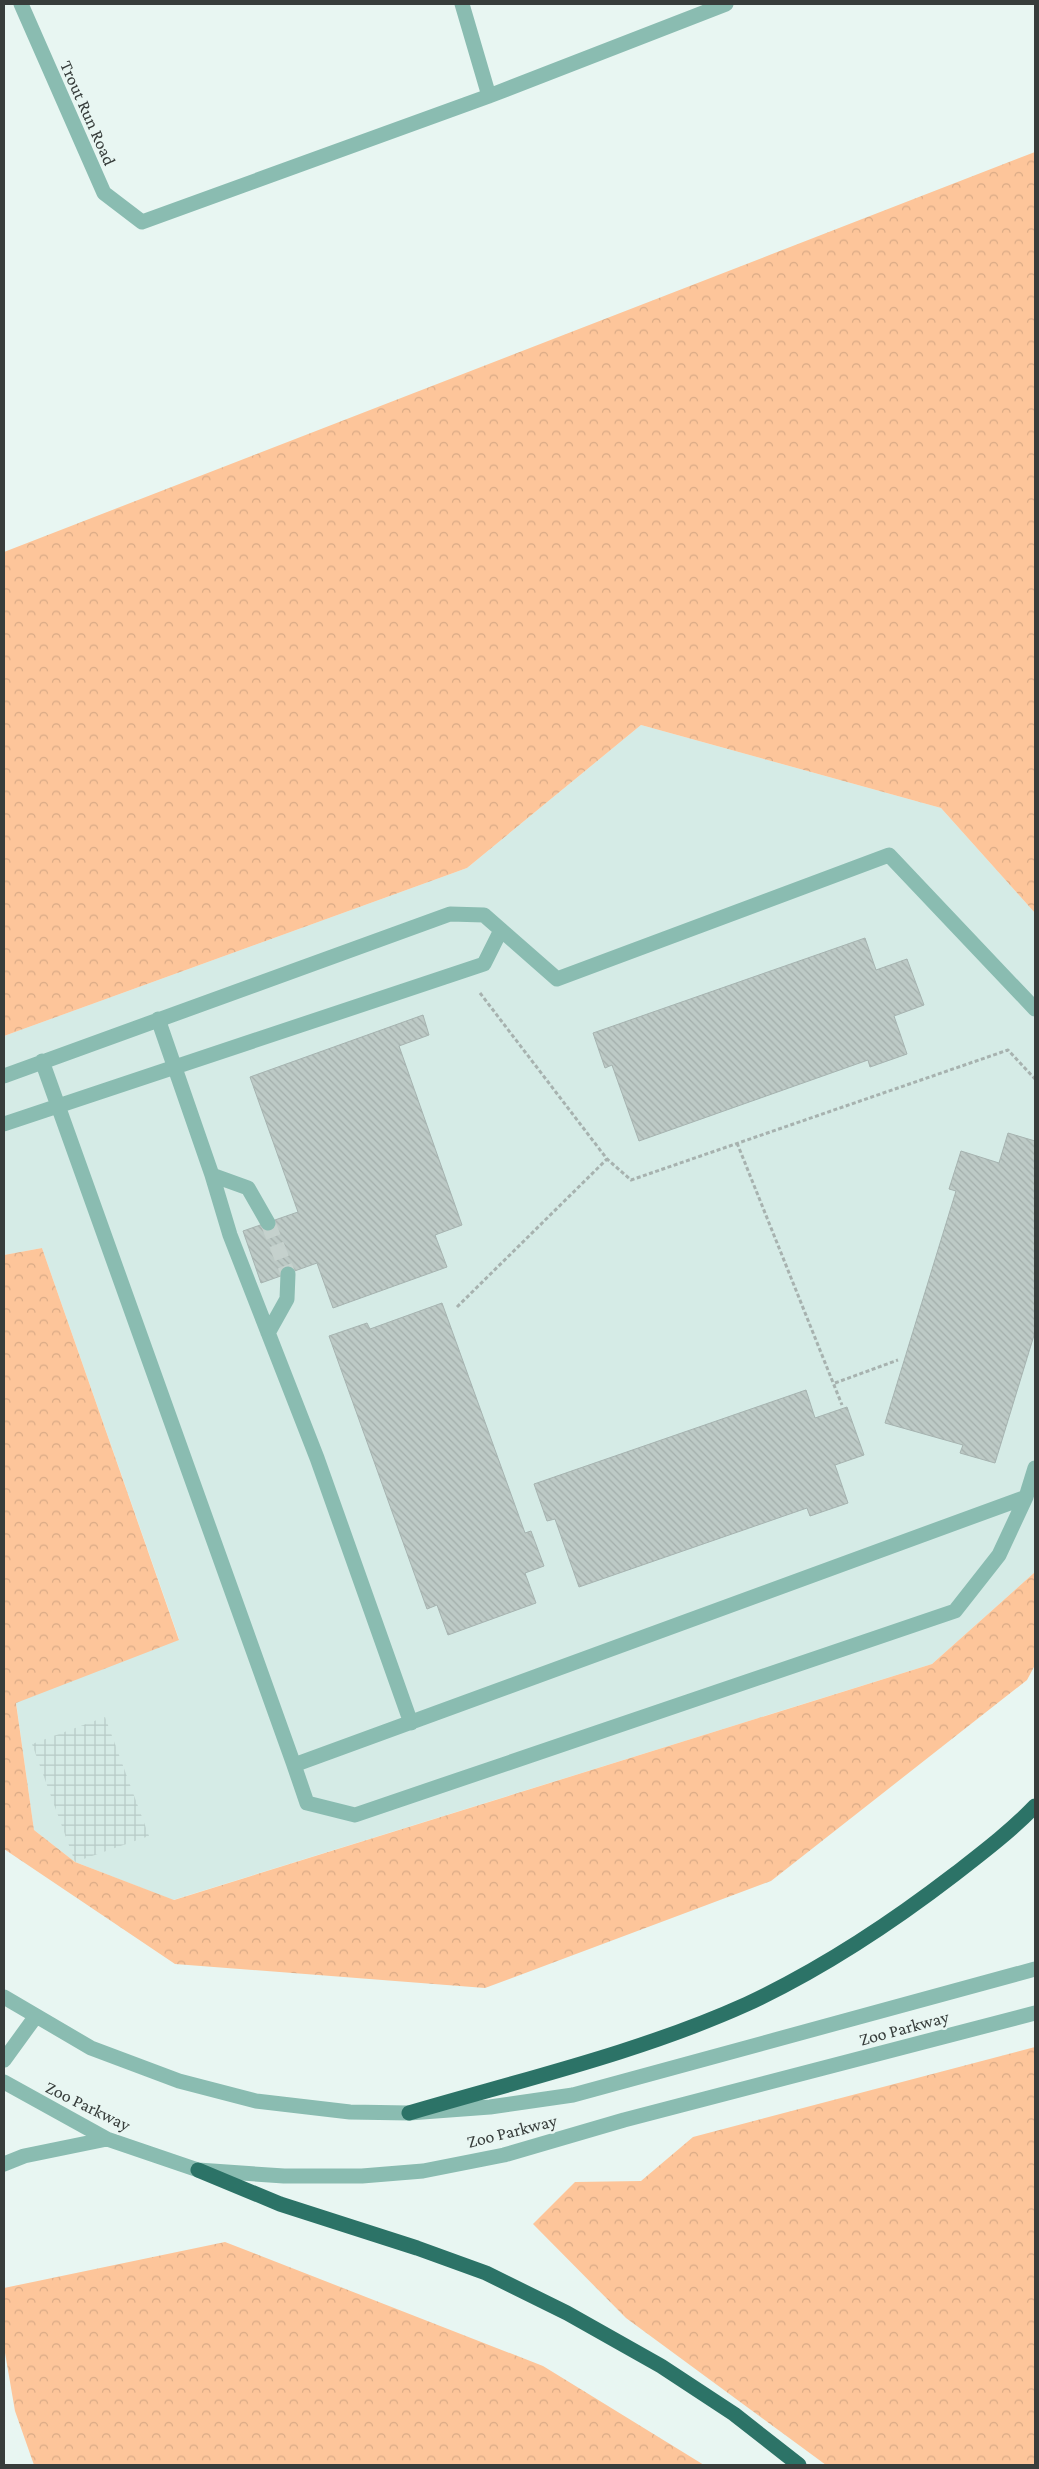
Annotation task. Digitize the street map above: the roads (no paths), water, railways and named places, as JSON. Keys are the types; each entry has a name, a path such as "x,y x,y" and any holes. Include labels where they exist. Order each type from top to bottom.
{"highway":[{"path":"409,2113 596,2058 673,2032 746,2004 846,1951 909,1910 977,1857 1035,1806"},
{"path":"198,2170 280,2204 417,2248 495,2277 567,2313 661,2366 734,2414 799,2465"}],"street":[{"name":"Trout Run Road","path":"20,4 104,193 142,222 489,96"},
{"path":"462,4 489,96 726,4"},
{"path":"4,1076 450,914 484,915 557,979 889,855 1035,1009"},
{"path":"4,1124 58,1104 484,964 501,930"},
{"path":"158,1019 212,1175 230,1235 317,1458 411,1723"},
{"path":"42,1061 306,1803 355,1816 955,1611 999,1555 1026,1496 1035,1468"},
{"path":"212,1175 248,1188 268,1223"},
{"path":"268,1333 288,1299 288,1274"},
{"path":"294,1765 1026,1496"},
{"name":"Zoo Parkway","path":"4,1997 91,2048 179,2081 246,2099 350,2112 409,2113 490,2106 573,2095 1035,1969"},
{"name":"Zoo Parkway","path":"4,2082 107,2139 198,2170 284,2176 362,2176 423,2171 504,2155 624,2120 1035,2013"},
{"path":"4,2060 36,2016"},
{"path":"4,2164 24,2156 107,2139"}],"tunnel":[{"path":"268,1223 288,1274"}]}
